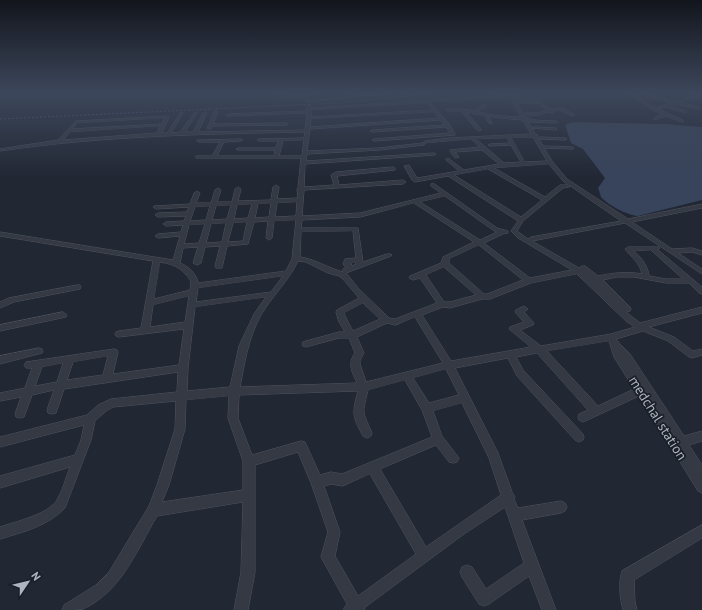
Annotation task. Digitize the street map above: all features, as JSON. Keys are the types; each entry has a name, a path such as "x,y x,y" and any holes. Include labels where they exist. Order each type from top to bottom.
{"street":[{"path":"60,141 76,122 82,121"},
{"path":"109,137 119,121"},
{"path":"159,134 165,121"},
{"path":"168,134 175,121"},
{"path":"182,133 189,121"},
{"path":"195,133 200,121"},
{"path":"207,133 212,121"},
{"path":"241,610 248,572 249,461 233,418 234,391 243,346 258,314 289,273 296,259 300,189 307,121"},
{"path":"0,150 60,141 109,137 182,133 284,132 367,123 411,121"},
{"path":"374,140 453,134 444,121"},
{"path":"473,121 480,130"},
{"path":"449,174 523,224 568,188 570,180 549,155 529,121"},
{"path":"529,121 550,162 568,184 702,272"},
{"path":"367,123 372,131 374,140 386,158"},
{"path":"211,125 286,124 284,132"},
{"path":"68,132 163,125"},
{"path":"372,131 448,126"},
{"path":"534,128 555,129"},
{"path":"234,158 245,132"},
{"path":"257,149 262,132"},
{"path":"508,136 524,164"},
{"path":"303,158 442,140 508,136 537,136 565,139"},
{"path":"472,138 503,165"},
{"path":"259,140 306,139"},
{"path":"216,164 216,157 223,140"},
{"path":"199,141 242,140"},
{"path":"276,157 281,140"},
{"path":"442,140 457,157"},
{"path":"490,145 513,144"},
{"path":"403,146 412,156"},
{"path":"545,147 572,148"},
{"path":"452,151 484,148"},
{"path":"238,149 278,149"},
{"path":"198,157 386,158 434,154"},
{"path":"448,159 462,172"},
{"path":"407,166 415,180 503,165 550,162"},
{"path":"488,167 546,200"},
{"path":"337,187 334,175 336,174 393,169"},
{"path":"300,189 402,182"},
{"path":"516,232 520,222 562,186 568,184"},
{"path":"433,186 502,232"},
{"path":"269,238 276,187"},
{"path":"219,266 238,189"},
{"path":"196,263 218,190"},
{"path":"176,263 189,214 197,193"},
{"path":"166,224 360,215 445,194"},
{"path":"156,207 300,200"},
{"path":"415,201 479,242 530,281"},
{"path":"181,246 246,243 255,202"},
{"path":"531,239 628,222 702,206"},
{"path":"158,215 189,214"},
{"path":"298,230 356,229 360,262"},
{"path":"0,442 90,419 102,408 111,403 234,391 364,387 449,365 510,354 539,349 614,342 640,329 636,319 597,279 584,269 516,232 502,232 445,258 445,264 482,296"},
{"path":"516,232 520,238 579,270 630,320 671,339 692,355 702,352"},
{"path":"158,236 184,234"},
{"path":"1,236 176,263 189,271 195,281 183,368 183,395 180,429 174,453 153,510 114,577 101,590 69,610"},
{"path":"652,248 702,291"},
{"path":"646,277 645,270 637,257 627,250 652,248 692,250 702,253"},
{"path":"687,250 702,260"},
{"path":"342,274 350,269 347,264 348,262 360,262 389,255"},
{"path":"296,259 307,260 331,271 342,274 364,299 386,320 395,322 442,304 450,305 482,296 487,297 530,281 579,270"},
{"path":"145,331 156,260"},
{"path":"412,278 445,264"},
{"path":"149,303 194,289 289,273"},
{"path":"421,274 432,287 442,304"},
{"path":"597,279 616,275 634,275 666,281 690,281"},
{"path":"0,305 12,300 77,287"},
{"path":"191,305 272,294"},
{"path":"364,299 340,312 341,320 352,335 360,353 355,361 355,364 358,377 364,387 358,407 358,418 367,433"},
{"path":"524,309 519,312 530,322 513,329 539,349 596,411"},
{"path":"638,324 702,310"},
{"path":"416,313 449,365 494,456 532,566 549,610"},
{"path":"0,328 63,315"},
{"path":"306,344 339,335 352,335 386,320"},
{"path":"119,334 188,325"},
{"name":"medchal station","path":"614,342 619,357 702,487"},
{"name":"medchal station","path":"614,342 627,356 702,476"},
{"path":"0,360 39,351"},
{"path":"20,414 29,390 34,364 114,352 107,378"},
{"path":"510,354 520,373 579,437"},
{"path":"52,410 69,359"},
{"path":"0,397 29,390 183,368"},
{"path":"407,376 427,408 438,439 453,458"},
{"path":"583,417 641,391"},
{"path":"427,408 465,398"},
{"path":"0,533 48,516 56,511 61,504 86,440 90,419"},
{"path":"682,442 702,436"},
{"path":"317,482 330,478 342,480 438,439"},
{"path":"249,461 301,446 317,482 334,532 328,557 355,609 424,556 509,497"},
{"path":"0,482 79,458"},
{"path":"372,467 424,556"},
{"path":"153,510 248,495"},
{"path":"514,515 561,507"},
{"path":"630,610 628,602 627,576 702,531"},
{"path":"467,572 484,599 532,566"}],"water":[{"path":"573,122 665,124 702,127 702,200 638,216 623,212 613,206 601,197 598,188 605,178 583,149 571,143 565,125"}]}
